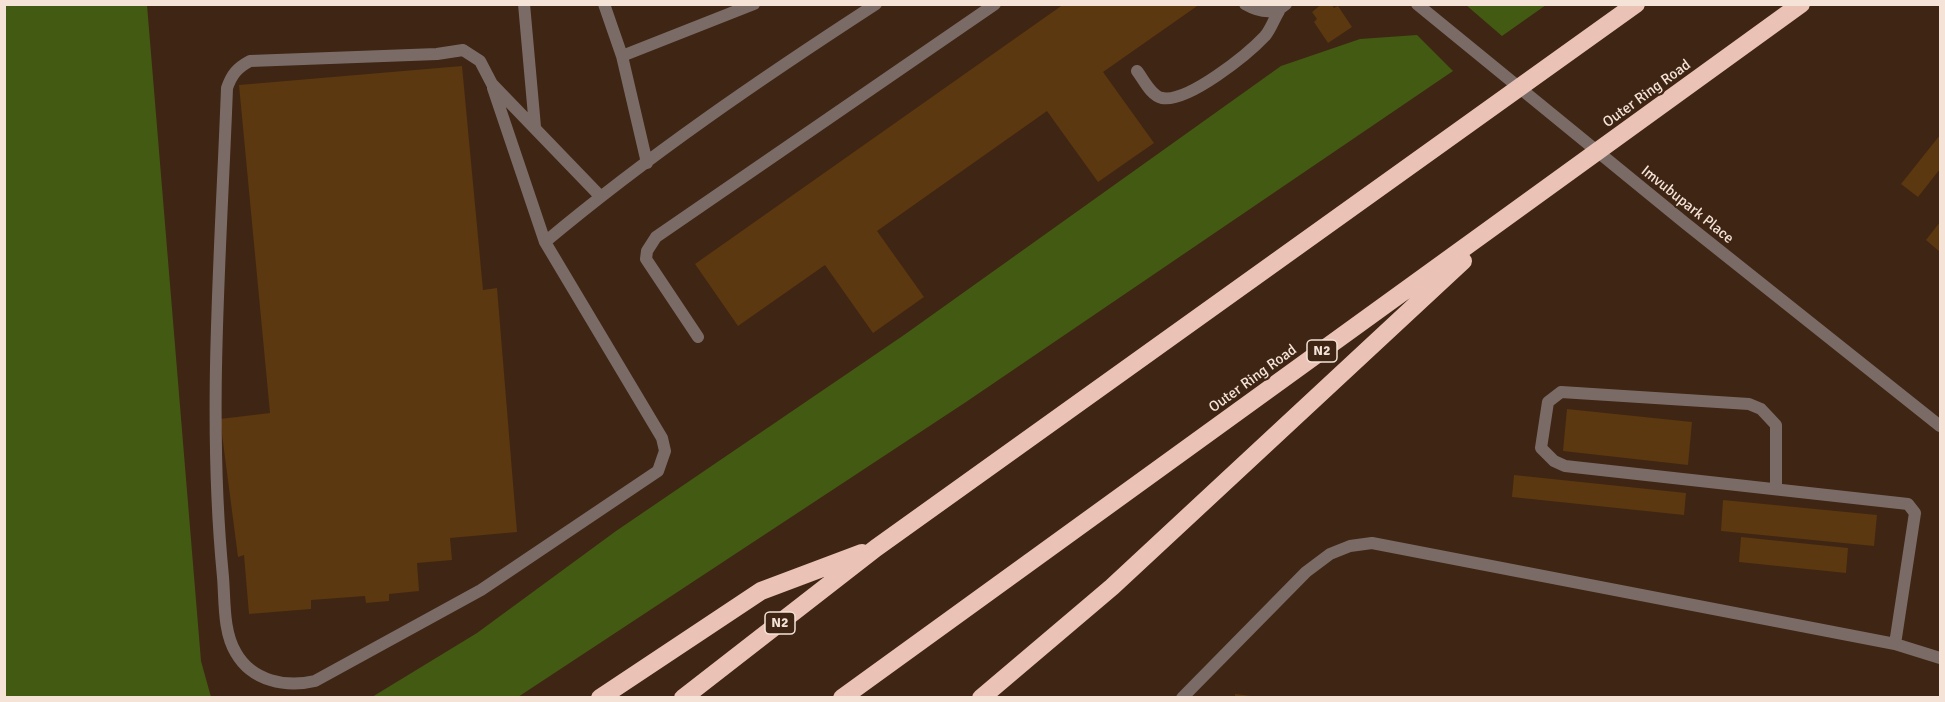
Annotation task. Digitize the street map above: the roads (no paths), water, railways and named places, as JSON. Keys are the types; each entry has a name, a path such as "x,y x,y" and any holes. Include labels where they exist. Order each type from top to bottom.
{"highway":[{"name":"N2","path":"683,698 876,548 1636,4"},
{"name":"Outer Ring Road","path":"842,698 1801,4"},
{"path":"981,698 1112,587 1520,209"},
{"path":"600,698 761,591 876,548"}],"lane":[{"path":"524,4 535,127"},
{"path":"604,4 622,56 647,163"},
{"path":"622,56 754,4"},
{"path":"545,242 600,196 771,72 876,4"},
{"path":"698,337 646,259 647,251 656,237 995,4"},
{"path":"1245,4 1264,12 1282,8"},
{"name":"Imvubupark Place","path":"1417,4 1685,223 1941,426"},
{"path":"1137,71 1150,90 1160,98 1173,99 1188,94 1236,62 1266,34 1282,8"},
{"path":"463,50 480,61 492,84 545,242 662,438 665,451 658,471 481,590 315,681 298,685 269,681 258,675 236,655 228,628 217,517 217,370 226,88 238,67 250,62 437,54 463,50"},
{"path":"492,84 600,196"},
{"path":"1776,488 1776,425 1770,416 1755,407 1561,392 1548,402 1541,448 1554,461 1565,466 1903,502 1912,508 1915,513 1895,644"},
{"path":"1182,698 1306,572 1330,554 1350,546 1372,543 1895,644 1941,658"}]}
